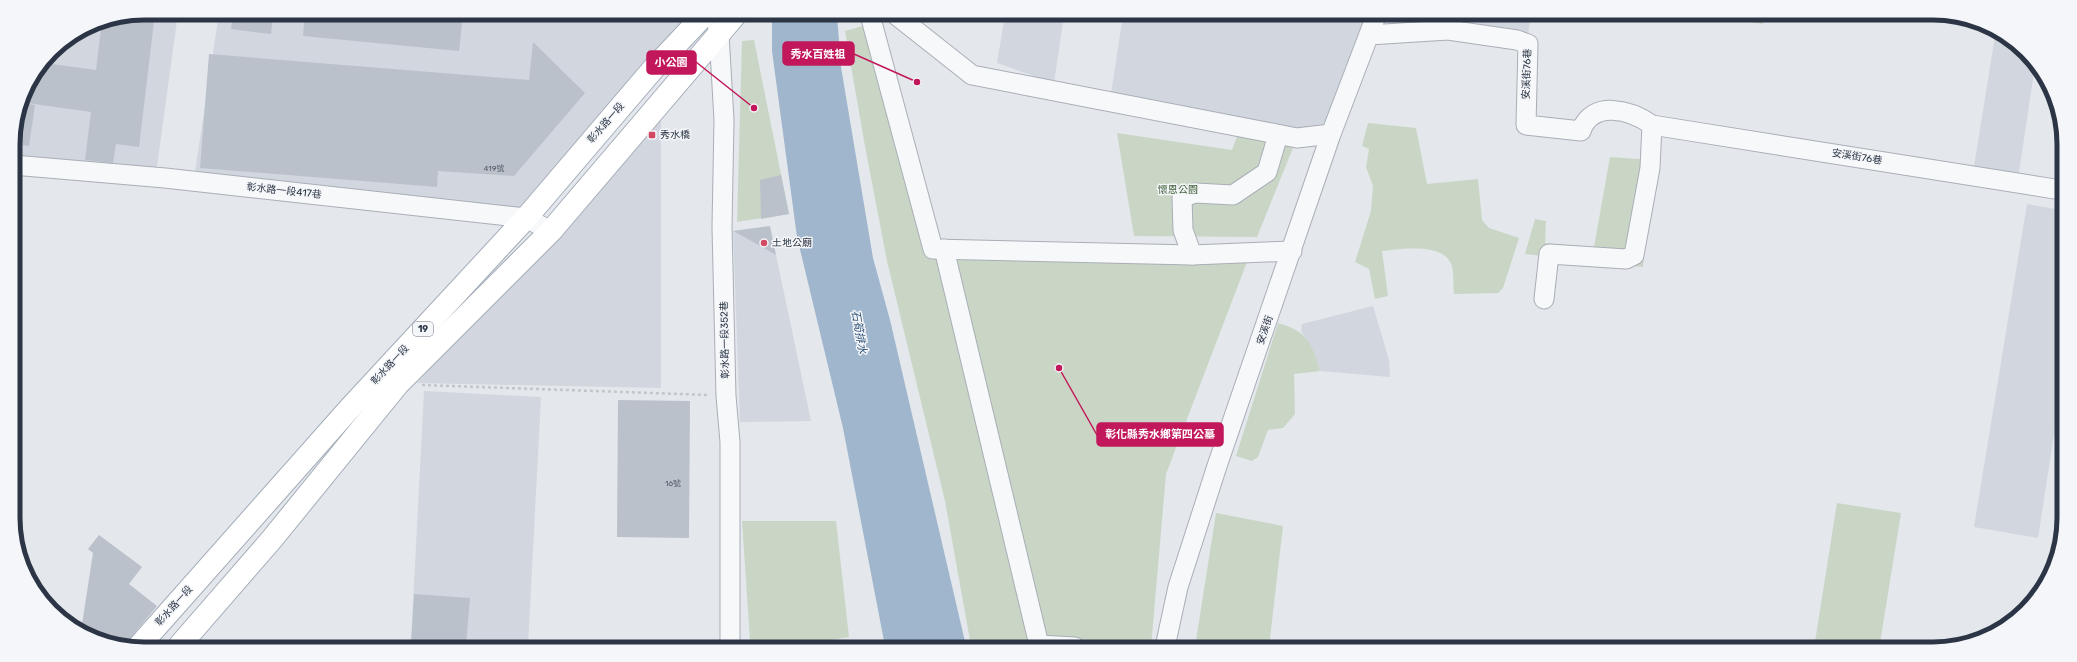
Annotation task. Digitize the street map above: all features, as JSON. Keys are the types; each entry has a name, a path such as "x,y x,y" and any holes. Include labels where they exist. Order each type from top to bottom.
{"main road":[{"name":"彰水路一段","path":"142,642 350,408 526,218 654,68 699,20"},
{"name":"彰水路一段","path":"183,642 272,539 398,384 551,231 717,24"}],"street":[{"path":"871,20 933,249 1192,255 1292,251"},
{"path":"902,20 972,75 1278,135 1297,138 1331,134"},
{"name":"安溪街","path":"1166,642 1180,580 1217,466 1331,134 1375,20"},
{"name":"彰水路一段352巷","path":"717,24 724,120 722,227 726,396 730,442 730,642"},
{"name":"安溪街76巷","path":"1369,35 1448,30 1517,40 1528,44 1526,125 1581,131 1584,122 1599,112 1610,110 1627,112 1641,117 1652,125 2057,189"},
{"path":"1544,299 1549,254 1626,259 1634,255 1650,168 1652,125"},
{"path":"1192,255 1182,230 1182,198 1195,193 1233,195 1262,176 1267,172 1278,135"},
{"name":"彰水路一段417巷","path":"20,166 165,178 526,218 551,231"},
{"path":"944,249 1038,642"}],"path":[{"path":"398,384 726,396"}],"shaded area":[{"path":"136,20 177,20 155,181 20,169 20,136 24,112 29,97 41,75 62,51 75,41 97,29 120,22"},
{"path":"218,20 684,20 520,216 193,185"},
{"path":"1004,20 1063,20 1054,83 997,63"},
{"path":"1122,20 1374,20 1334,138 1110,100"},
{"path":"1479,20 1530,20 1526,47 1476,41"},
{"path":"1995,37 2021,56 2034,72 2017,186 1972,179"},
{"path":"661,110 661,388 417,383"},
{"path":"2027,204 2057,209 2057,415 2038,538 1974,527"},
{"path":"733,231 776,255 811,421 740,422"},
{"path":"1373,306 1389,360 1390,377 1320,371 1314,353 1301,331 1302,324"},
{"path":"424,391 541,397 528,642 411,642"}],"green space":[{"path":"1735,20 1764,20 1763,24"},
{"path":"863,26 928,255 1247,262 1166,474 1151,642 970,642 945,501 887,261 845,31"},
{"path":"754,40 789,214 737,222 742,41"},
{"path":"1368,123 1416,128 1427,184 1478,179 1482,220 1489,228 1519,238 1503,288 1498,293 1454,294 1453,269 1448,258 1441,253 1432,250 1400,249 1382,251 1388,296 1375,299 1369,269 1355,262 1371,211 1373,186 1366,167 1369,149 1362,146"},
{"name":"懷恩公園","path":"1239,131 1295,143 1257,237 1134,236 1117,133 1232,150"},
{"path":"1610,157 1653,160 1643,267 1525,254 1535,219 1546,221 1545,243 1594,247"},
{"path":"1278,323 1288,326 1302,334 1311,346 1320,371 1294,374 1295,414 1283,428 1268,430 1258,457 1252,461 1236,456"},
{"path":"1837,503 1901,513 1880,642 1815,642"},
{"path":"1216,513 1283,526 1270,642 1196,642"},
{"path":"742,521 836,521 849,637 819,642 750,640"}],"water":[{"name":"石筍排水","path":"772,20 837,20 841,67 873,258 890,320 965,642 884,642 843,428 797,237 772,51"}],"building":[{"path":"154,20 139,147 116,144 113,163 85,160 91,112 27,103 41,75 50,64 96,70 101,28 120,22"},
{"path":"232,20 272,20 271,34 231,29"},
{"path":"304,20 462,20 459,51 303,36"},
{"path":"533,42 585,93 514,176 438,171 437,187 200,168 209,54 529,80"},
{"path":"27,104 35,105 29,146 20,145 21,128"},
{"path":"781,175 789,214 761,219 760,180"},
{"name":"土地公廟","path":"770,226 776,255 733,231"},
{"path":"618,400 690,401 689,538 617,537"},
{"path":"99,535 142,567 129,584 157,606 129,641 112,638 97,633 82,625 93,553 88,549"},
{"path":"414,594 470,598 466,642 411,642"}],"place":[{"name":"秀水百姓祖","path":"917,82"},
{"name":"小公園","path":"754,108"},
{"name":"秀水橋","path":"652,135"},
{"name":"土地公廟","path":"764,243"},
{"name":"彰化縣秀水鄉第四公墓","path":"1059,368"}]}
